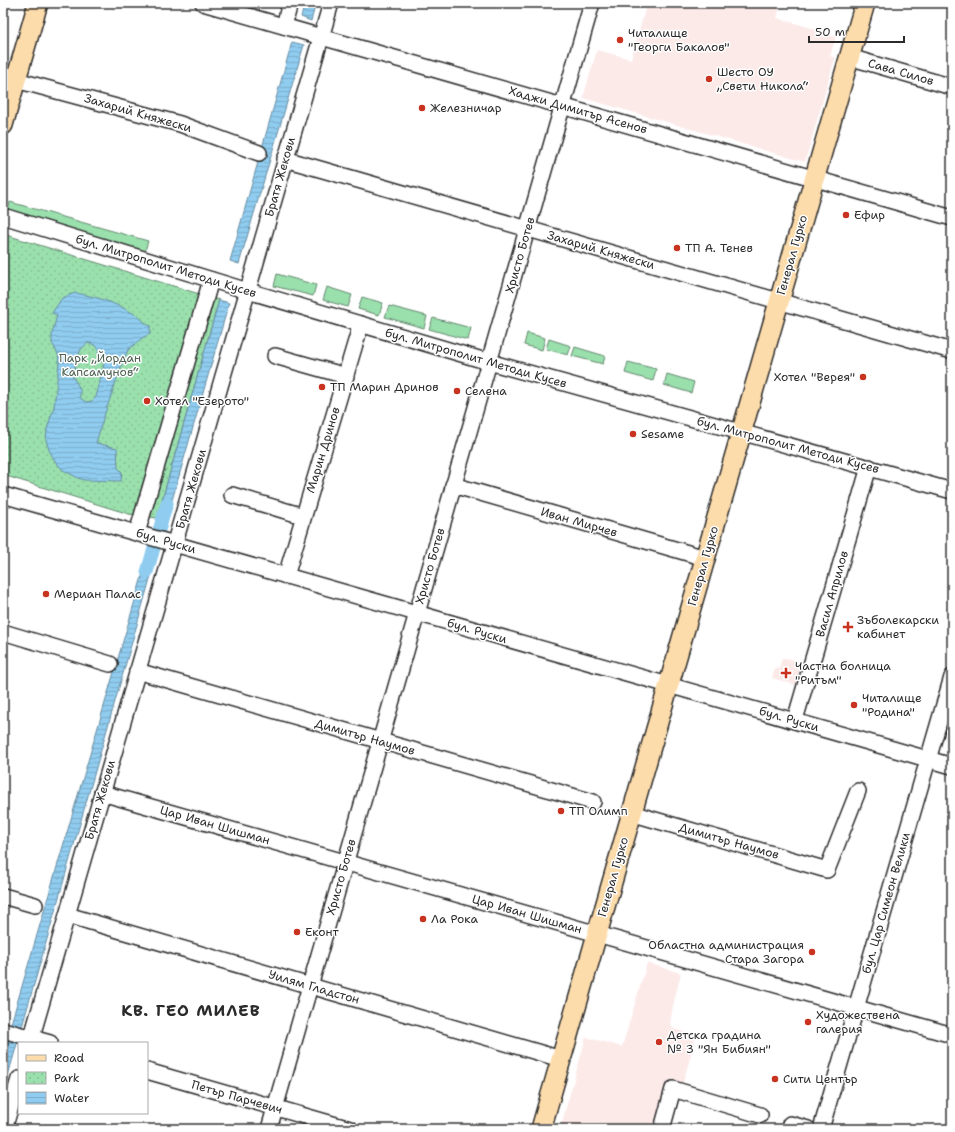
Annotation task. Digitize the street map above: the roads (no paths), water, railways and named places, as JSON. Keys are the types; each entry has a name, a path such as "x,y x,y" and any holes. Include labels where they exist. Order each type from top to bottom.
{"main road":[{"path":"3,125 38,3"},
{"name":"Генерал Гурко","path":"541,1129 865,3"}],"street":[{"name":"Хаджи Димитър Асенов","path":"203,3 952,218"},
{"path":"284,26 290,3"},
{"name":"Братя Жекови","path":"28,1039 67,915 331,3"},
{"name":"Христо Ботев","path":"268,1129 592,3"},
{"name":"Сава Силов","path":"849,57 952,87"},
{"name":"Захарий Княжески","path":"16,80 180,124 259,152"},
{"name":"Захарий Княжески","path":"285,159 779,301 860,326 952,351"},
{"name":"бул. Митрополит Методи Кусев","path":"3,216 211,280 489,362 952,491"},
{"path":"141,534 211,280"},
{"name":"Марин Дринов","path":"286,576 361,324"},
{"path":"275,356 346,376"},
{"name":"Васил Априлов","path":"795,720 869,467"},
{"name":"Иван Мирчев","path":"453,485 705,558"},
{"name":"бул. Руски","path":"3,494 952,766"},
{"path":"232,495 303,516"},
{"path":"3,632 110,664"},
{"name":"Димитър Наумов","path":"137,671 593,802"},
{"name":"бул. Цар Симеон Велики","path":"821,1129 952,677"},
{"name":"Димитър Наумов","path":"631,813 827,870 858,791"},
{"name":"Цар Иван Шишман","path":"102,793 952,1035"},
{"path":"3,896 35,905"},
{"name":"Уилям Гладстон","path":"67,915 561,1059"},
{"path":"4,1030 28,1039 44,1042"},
{"name":"Петър Парчевич","path":"148,1071 350,1129"},
{"path":"4,1129 18,1082"},
{"path":"662,1129 673,1089 760,1115"},
{"path":"790,1124 808,1129"}],"water":[{"path":"305,3 316,3 311,21 301,17"},
{"path":"292,42 304,45 239,264 230,261"},
{"path":"75,293 99,298 129,311 150,326 150,334 142,338 128,350 96,443 117,448 118,468 122,472 121,481 84,480 78,478 63,470 55,461 49,450 46,440 47,429 54,407 59,362 58,354 52,343 52,334 57,315 52,313 62,298","holes":["88,343 98,348 98,358 104,364 96,397 92,401 86,402 80,398 80,389 73,377 81,349"]},
{"path":"219,300 229,303 166,521 157,518"},
{"path":"148,556 156,558 3,1093 3,1051"}],"waterway":[{"path":"147,572 167,503"}],"place":[{"name":"Читалище \"Георги Бакалов\"","path":"620,40"},
{"name":"Шесто ОУ „Свети Никола“","path":"709,79"},
{"name":"Железничар","path":"422,108"},
{"name":"Ефир","path":"846,215"},
{"name":"ТП А. Тенев","path":"677,248"},
{"name":"Хотел \"Верея\"","path":"863,377"},
{"name":"ТП Марин Дринов","path":"322,387"},
{"name":"Селена","path":"457,391"},
{"name":"Хотел \"Езерото\"","path":"147,401"},
{"name":"Sesame","path":"633,434"},
{"name":"Мериан Палас","path":"46,594"},
{"name":"Зъболекарски кабинет","path":"848,627"},
{"name":"Частна болница \"Ритъм\"","path":"786,673"},
{"name":"Читалище \"Родина\"","path":"854,705"},
{"name":"ТП Олимп","path":"561,811"},
{"name":"Ла Рока","path":"423,919"},
{"name":"Еконт","path":"297,932"},
{"name":"Областна администрация Стара Загора","path":"812,952"},
{"name":"Художествена галерия","path":"808,1022"},
{"name":"Детска градина № 3 \"Ян Бибиян\"","path":"659,1042"},
{"name":"Сити Център","path":"775,1079"}],"district":[{"name":"КВ. ГЕО МИЛЕВ","path":"191,1010"}],"park label":[{"name":"Парк „Йордан Капсамунов“","path":"100,365"}]}
